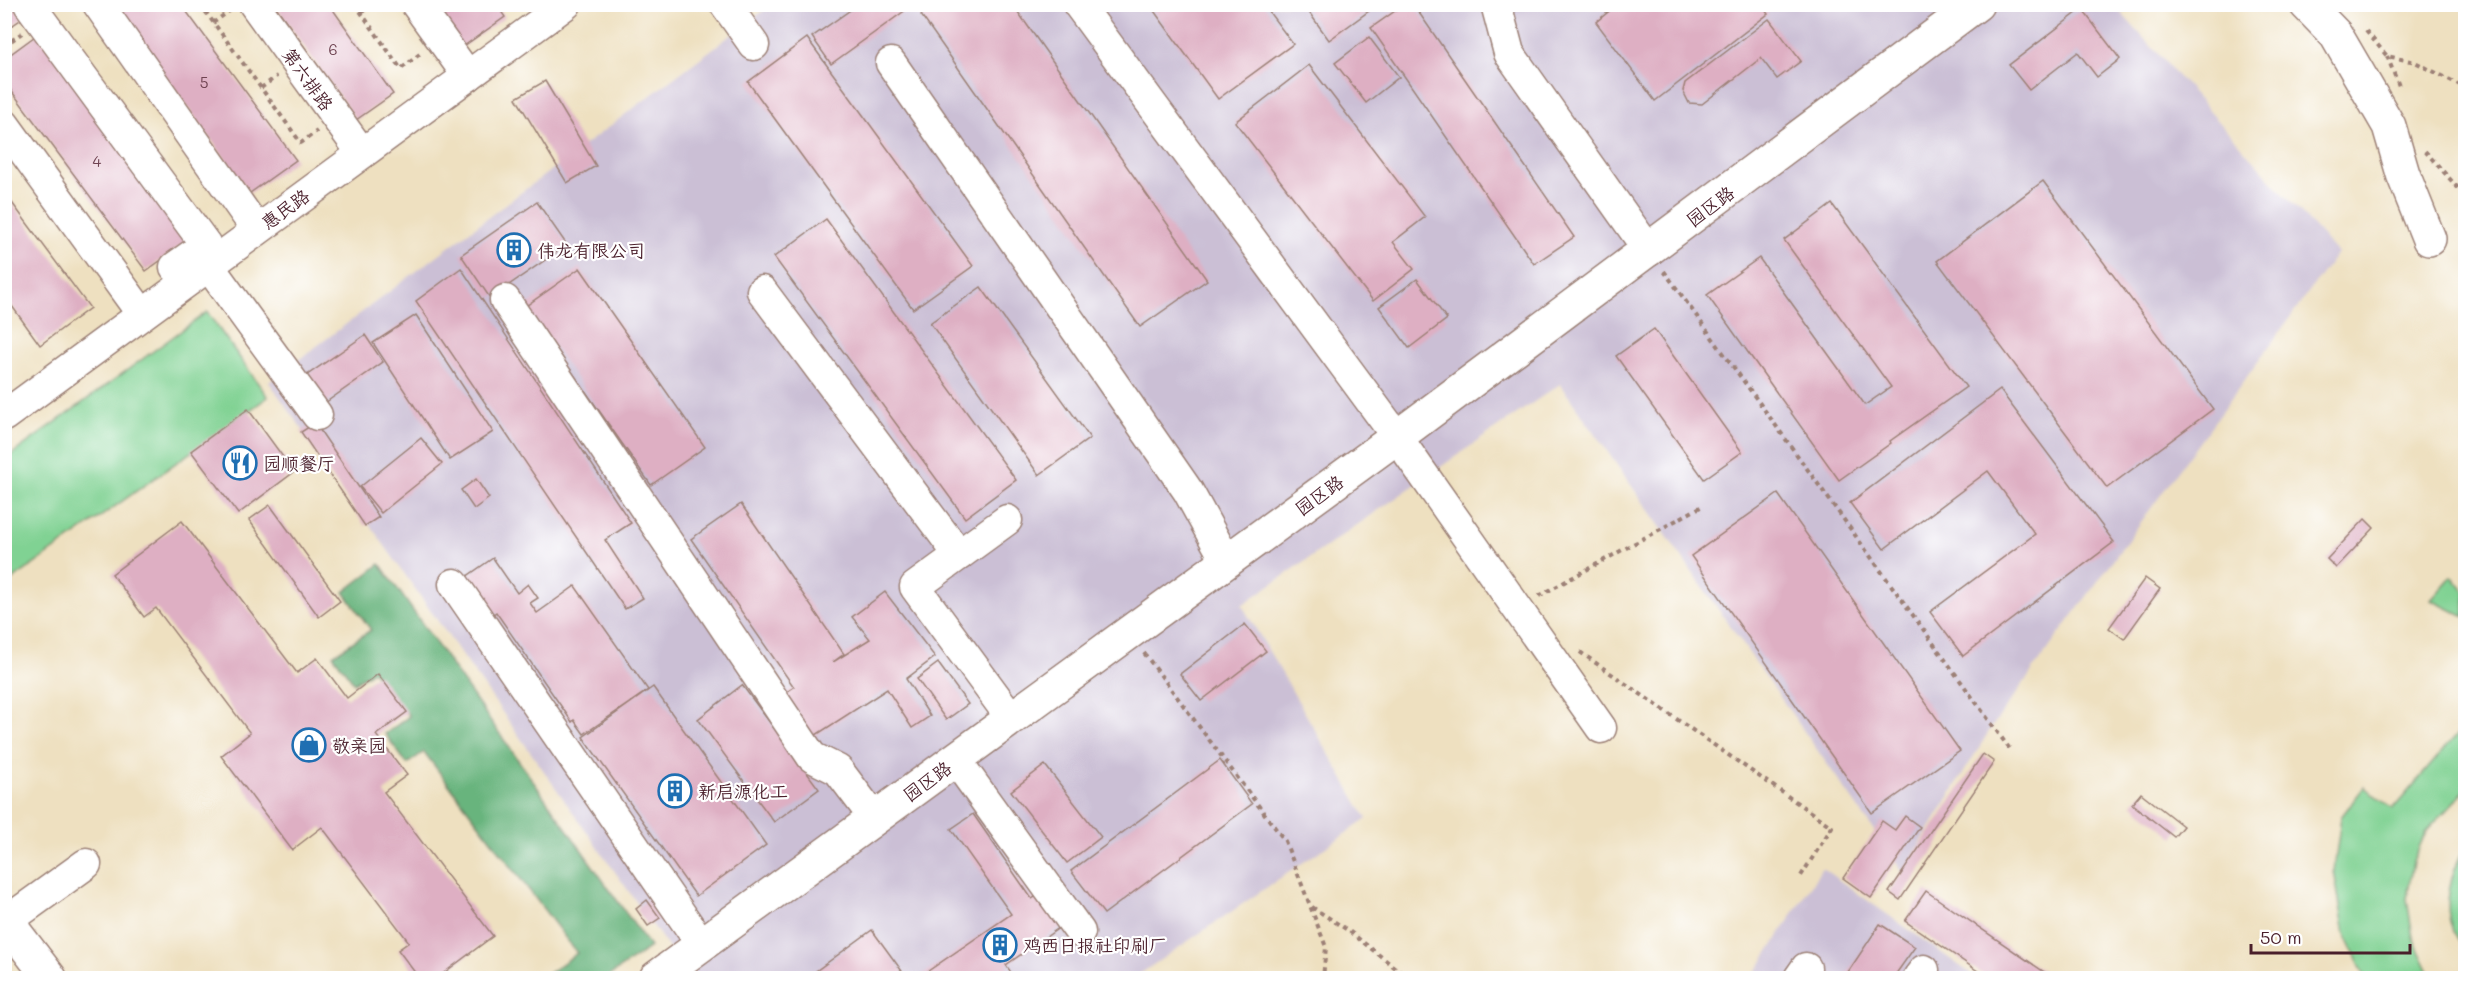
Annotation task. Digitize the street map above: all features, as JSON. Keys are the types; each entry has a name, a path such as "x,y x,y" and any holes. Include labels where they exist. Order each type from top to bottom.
{"main road":[{"name":"园区路","path":"656,978 1397,437 1977,4"},
{"path":"2307,4 2336,35 2389,126 2403,174 2430,239"},
{"path":"6,919 50,978"}],"street":[{"path":"4,124 136,307 206,245 29,4"},
{"path":"98,4 257,230"},
{"name":"第六排路","path":"254,4 362,153"},
{"path":"416,4 468,76"},
{"name":"惠民路","path":"7,408 136,307 208,266 566,4"},
{"path":"725,4 754,45"},
{"path":"1078,4 1397,437 1600,728"},
{"path":"1496,4 1509,53 1649,251"},
{"path":"891,63 1188,491 1227,562"},
{"path":"208,266 317,415"},
{"path":"762,291 958,555"},
{"path":"505,300 812,757 838,770 875,819"},
{"path":"1007,520 915,587 1012,719"},
{"path":"454,584 702,945"},
{"path":"956,760 1080,932"},
{"path":"6,919 86,864"}],"path":[{"path":"200,4 301,143 336,118"},
{"path":"213,23 239,4"},
{"path":"355,4 401,69 441,39"},
{"path":"361,13 372,4"},
{"path":"2359,22 2387,56 2415,62 2466,88"},
{"path":"1649,251 2009,748"},
{"path":"1516,608 1704,505"},
{"path":"1128,634 1285,841 1326,947 1323,978"},
{"path":"1574,648 1832,827 1799,879"},
{"path":"1311,907 1349,931 1408,978"}],"shaded area":[{"path":"771,5 2114,5 2337,253 1991,728 1903,872 1560,384 1242,605 1367,819 1134,978 690,978 269,382"},
{"path":"1822,868 1977,978 1752,978"}],"green space":[{"path":"207,312 268,397 5,585 4,460"},
{"path":"380,564 650,947 606,978 542,978 577,953 424,752 407,764 385,734 409,716 373,671 354,683 333,655 371,630 344,592"},
{"path":"2452,576 2465,592 2465,617 2431,600"},
{"path":"2465,725 2465,790 2426,832 2413,861 2407,899 2413,938 2432,978 2366,978 2345,934 2334,871 2341,817 2364,787 2393,809"},
{"path":"2465,848 2465,951 2453,931 2448,899 2452,877"}],"building":[{"path":"4,4 13,4 23,18 4,31"},
{"path":"112,4 181,4 296,160 250,193"},
{"path":"274,4 329,4 393,94 356,120"},
{"path":"431,4 496,4 505,17 461,48"},
{"path":"859,4 914,4 831,64 812,37"},
{"path":"1149,4 1263,4 1293,44 1218,99"},
{"path":"1303,4 1370,4 1373,8 1329,40"},
{"path":"1405,4 1413,4 1574,237 1534,264 1371,28"},
{"path":"1618,4 1761,4 1768,14 1655,101 1596,22"},
{"path":"936,5 1013,5 1207,280 1140,327 921,15"},
{"path":"2082,9 2120,59 2097,77 2078,52 2029,90 2009,65"},
{"path":"1769,19 1801,61 1777,79 1761,58 1702,104 1689,103 1683,91 1685,83"},
{"path":"38,34 189,240 146,271 4,81 4,59"},
{"path":"1369,37 1399,77 1366,103 1335,63"},
{"path":"807,38 973,266 913,309 748,82"},
{"path":"1309,65 1425,217 1393,242 1414,269 1373,301 1235,122"},
{"path":"545,81 596,166 567,183 516,98"},
{"path":"2043,181 2213,409 2107,488 1937,261"},
{"path":"4,192 90,308 40,345 4,295"},
{"name":"伟龙有限公司","path":"537,202 567,245 490,298 461,255"},
{"path":"1832,204 1966,387 1839,480 1707,295 1759,258 1865,405 1891,387 1784,240"},
{"path":"826,219 1016,480 965,518 774,257"},
{"path":"461,268 631,523 605,540 643,598 625,609 416,301"},
{"path":"580,268 705,447 651,485 526,306"},
{"path":"1417,279 1447,319 1409,348 1379,307"},
{"path":"981,287 1090,438 1039,475 930,323"},
{"path":"416,315 493,432 450,460 373,343"},
{"path":"1654,329 1742,452 1704,479 1616,356"},
{"path":"365,335 383,362 322,405 303,378"},
{"path":"2000,390 2114,542 1963,656 1930,612 2035,534 1988,471 1884,549 1850,503"},
{"path":"248,409 294,472 238,514 191,451"},
{"path":"315,423 379,517 365,526 301,432"},
{"path":"421,438 442,464 381,513 360,487"},
{"path":"476,479 489,498 474,509 461,490"},
{"path":"1778,494 1960,751 1872,813 1691,556"},
{"path":"741,504 844,654 833,662 870,639 852,617 885,592 935,657 906,679 930,716 912,728 887,689 813,737 785,693 794,687 691,539"},
{"path":"270,505 340,601 319,617 249,520"},
{"path":"2365,519 2374,528 2336,568 2327,559"},
{"name":"敬亲园","path":"182,521 297,673 317,658 347,698 378,674 407,712 376,735 407,775 384,792 493,936 437,978 419,978 398,950 409,942 322,827 292,850 221,756 250,733 156,608 144,617 112,574"},
{"path":"493,558 517,593 528,584 538,598 530,603 537,613 575,586 648,690 584,734 574,720 572,722 496,612 492,615 466,577"},
{"path":"2145,578 2160,589 2124,639 2109,628"},
{"path":"1245,624 1266,651 1201,701 1180,674"},
{"path":"938,663 968,704 946,720 917,679"},
{"path":"742,685 819,789 774,822 698,719"},
{"name":"新启源化工","path":"653,687 766,845 696,896 583,737"},
{"path":"1983,754 1994,762 1900,900 1889,892"},
{"path":"1220,760 1252,804 1104,914 1071,871"},
{"path":"1045,765 1101,837 1067,863 1011,791"},
{"path":"2141,793 2183,826 2174,837 2132,804"},
{"name":"鸡西日报社印刷厂","path":"973,814 1032,899 1041,893 1063,925 1006,965 1014,977 918,978 1011,914 951,829"},
{"path":"1905,816 1920,827 1871,898 1843,878 1882,821 1895,830"},
{"path":"1926,891 2053,978 1988,978 1905,921"},
{"path":"647,900 660,918 648,926 636,909"},
{"path":"1880,924 1915,947 1893,978 1844,978"},
{"path":"872,930 907,978 821,978 816,971"}],"place":[{"name":"伟龙有限公司","path":"514,250"},
{"name":"园顺餐厅","path":"240,463"},
{"name":"敬亲园","path":"309,745"},
{"name":"新启源化工","path":"675,791"},
{"name":"鸡西日报社印刷厂","path":"1000,945"}]}
